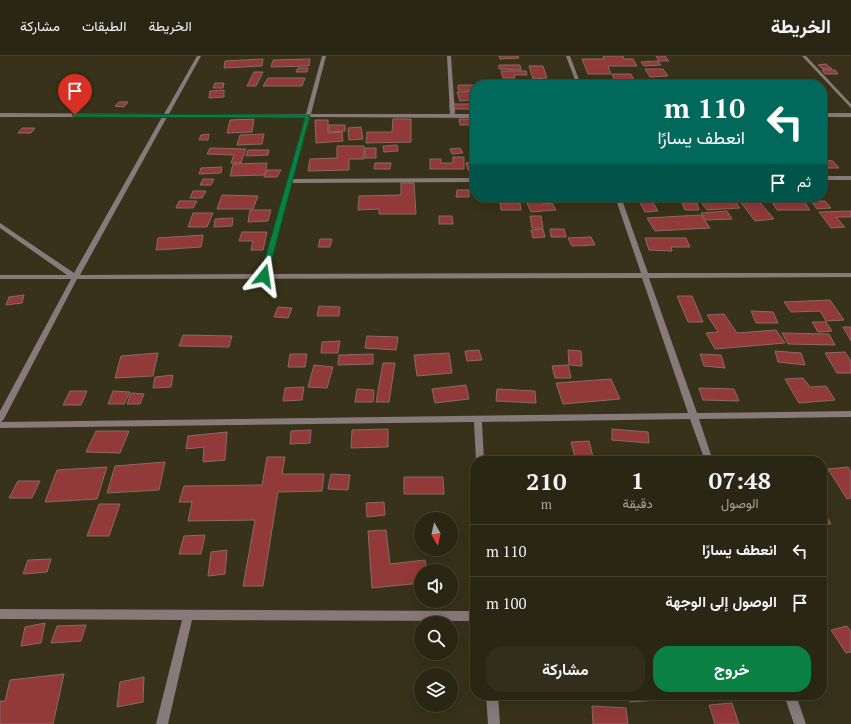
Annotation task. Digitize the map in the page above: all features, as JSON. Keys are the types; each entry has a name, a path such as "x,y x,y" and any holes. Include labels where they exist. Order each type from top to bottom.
{"street":[{"path":"0,420 75,276 199,56"},
{"path":"264,276 324,56"},
{"path":"449,56 453,116"},
{"path":"568,56 576,80"},
{"path":"804,56 826,80"},
{"path":"827,81 851,107"},
{"path":"0,115 470,116"},
{"path":"827,115 851,115"},
{"path":"827,178 851,178"},
{"path":"290,181 470,180"},
{"path":"620,202 707,456"},
{"path":"0,225 75,276"},
{"path":"0,277 851,275"},
{"path":"0,425 851,414"},
{"path":"478,418 480,456"},
{"path":"0,614 470,616"},
{"path":"162,724 188,615"},
{"path":"492,700 494,724"},
{"path":"792,700 800,724"}],"building":[{"path":"499,56 518,56 519,58 500,59"},
{"path":"603,56 623,56 624,59 633,59 637,66 608,66 611,74 588,74 582,59 604,59"},
{"path":"656,56 665,56 669,61 659,61"},
{"path":"263,59 262,66 224,68 225,61"},
{"path":"310,59 309,66 271,67 273,60"},
{"path":"658,61 661,65 644,66 641,62"},
{"path":"826,64 832,69 823,69 818,65"},
{"path":"499,65 520,65 521,70 499,69"},
{"path":"529,66 543,66 547,78 533,79"},
{"path":"298,68 308,68 307,72 296,72"},
{"path":"645,69 663,69 668,76 650,77"},
{"path":"822,70 835,70 838,74 825,74"},
{"path":"501,71 526,71 527,75 514,75 515,78 503,78"},
{"path":"254,72 263,72 256,86 247,86"},
{"path":"612,74 631,74 634,80 614,80"},
{"path":"268,78 305,78 302,86 263,86"},
{"path":"215,83 224,83 223,88 213,88"},
{"path":"458,85 470,85 470,90 458,90"},
{"path":"224,90 224,97 209,98 210,91"},
{"path":"470,91 470,100 460,101 457,92"},
{"path":"119,102 128,102 124,107 115,106"},
{"path":"450,104 470,104 470,109 450,109"},
{"path":"254,119 252,132 227,133 230,120"},
{"path":"393,119 411,119 411,142 366,143 367,132 392,132"},
{"path":"459,119 470,119 470,125 460,125"},
{"path":"315,120 328,120 328,133 342,132 343,141 316,143"},
{"path":"329,125 345,125 345,131 329,132"},
{"path":"361,127 363,139 349,140 348,128"},
{"path":"22,128 35,128 31,133 18,133"},
{"path":"209,134 208,140 199,140 201,135"},
{"path":"264,134 262,144 237,145 240,135"},
{"path":"397,145 398,151 384,152 383,146"},
{"path":"337,146 364,146 364,159 349,159 349,170 308,171 310,159 337,158"},
{"path":"210,148 246,149 241,163 231,163 234,155 207,154"},
{"path":"365,148 376,148 376,158 365,158"},
{"path":"460,148 463,153 452,154 450,149"},
{"path":"248,150 269,150 268,155 246,156"},
{"path":"453,157 464,157 464,169 430,169 430,159 441,159 441,163 453,163"},
{"path":"827,160 833,161 839,168 828,168"},
{"path":"267,163 265,175 230,176 233,164"},
{"path":"375,163 391,163 390,169 374,169"},
{"path":"466,163 470,163 470,170 468,170"},
{"path":"222,167 221,173 199,174 201,168"},
{"path":"267,170 281,170 277,177 264,177"},
{"path":"203,179 214,179 211,185 200,185"},
{"path":"401,183 414,183 416,214 379,214 379,209 358,210 359,196 401,195"},
{"path":"457,190 469,190 469,197 456,197"},
{"path":"193,191 206,191 202,198 190,198"},
{"path":"222,195 258,196 253,209 217,209"},
{"path":"179,201 197,201 193,208 176,208"},
{"path":"526,202 542,202 543,204 552,203 556,210 531,212"},
{"path":"640,202 653,202 658,211 645,212"},
{"path":"701,202 736,202 740,208 707,210"},
{"path":"741,202 760,202 774,219 755,221"},
{"path":"772,202 804,202 810,210 777,210"},
{"path":"812,202 826,202 831,208 817,209"},
{"path":"500,203 520,203 521,210 501,210"},
{"path":"682,203 697,203 699,210 685,210"},
{"path":"250,210 271,210 268,221 248,222"},
{"path":"727,211 732,219 706,220 701,213"},
{"path":"851,211 851,217 836,217 845,227 831,228 819,212"},
{"path":"193,213 213,213 207,227 188,227"},
{"path":"701,215 710,228 655,231 647,218"},
{"path":"439,216 452,216 453,224 439,224"},
{"path":"530,216 541,216 543,228 532,228"},
{"path":"233,218 232,226 214,227 215,219"},
{"path":"543,229 545,237 533,238 531,230"},
{"path":"550,229 564,229 566,237 551,237"},
{"path":"242,232 267,232 263,250 251,250 253,241 239,241"},
{"path":"203,235 201,247 156,250 158,238"},
{"path":"591,237 595,245 572,246 568,238"},
{"path":"645,238 686,238 690,247 671,247 672,251 649,250"},
{"path":"320,239 332,239 330,247 318,247"},
{"path":"24,295 22,303 6,305 9,297"},
{"path":"677,296 692,296 703,322 688,322"},
{"path":"830,300 844,320 826,321 820,311 791,312 784,302"},
{"path":"319,306 340,307 339,316 317,316"},
{"path":"278,307 292,308 288,318 274,317"},
{"path":"751,311 773,312 778,323 756,323"},
{"path":"724,314 737,333 776,330 785,343 715,349 706,333 718,332 707,315"},
{"path":"812,322 826,322 832,331 818,332"},
{"path":"843,327 851,327 851,341"},
{"path":"782,333 829,334 835,345 788,344"},
{"path":"183,335 232,336 229,347 179,346"},
{"path":"367,336 398,337 396,350 365,348"},
{"path":"340,341 338,353 321,353 322,342"},
{"path":"479,350 482,360 467,361 465,351"},
{"path":"568,350 581,351 582,366 569,365"},
{"path":"775,351 801,353 805,365 778,362"},
{"path":"845,352 851,361 851,373 837,373 825,353"},
{"path":"158,353 153,376 115,378 121,356"},
{"path":"449,353 452,373 417,376 414,355"},
{"path":"290,354 307,354 305,367 288,367"},
{"path":"373,354 373,364 338,365 339,355"},
{"path":"700,354 721,355 725,368 704,366"},
{"path":"383,363 395,363 389,402 376,402"},
{"path":"314,365 333,367 327,388 308,387"},
{"path":"568,365 571,378 555,378 552,366"},
{"path":"173,375 171,387 153,388 155,377"},
{"path":"803,378 810,387 826,386 835,400 799,403 785,379"},
{"path":"611,379 620,399 563,404 556,383"},
{"path":"466,385 469,399 435,403 432,389"},
{"path":"304,387 302,400 283,401 285,388"},
{"path":"699,388 734,389 739,401 703,400"},
{"path":"357,389 374,390 373,402 355,402"},
{"path":"497,389 535,391 536,403 496,401"},
{"path":"70,391 87,391 81,405 63,405"},
{"path":"113,391 130,392 124,404 108,404"},
{"path":"131,393 144,394 140,404 127,404"},
{"path":"388,429 388,447 351,448 352,430"},
{"path":"612,429 648,432 649,443 612,440"},
{"path":"311,430 310,443 290,444 291,431"},
{"path":"96,431 129,431 120,453 86,452"},
{"path":"227,432 225,460 203,462 204,447 186,449 188,436"},
{"path":"589,441 593,456 575,456 571,442"},
{"path":"267,457 285,457 282,474 324,474 322,491 278,492 263,586 243,586 255,520 188,521 192,502 179,502 184,486 262,485"},
{"path":"165,462 159,490 107,493 115,466"},
{"path":"107,467 97,499 45,502 57,470"},
{"path":"848,467 851,472 851,498 847,499 828,469"},
{"path":"331,474 350,475 348,490 328,489"},
{"path":"404,477 443,477 444,494 404,494"},
{"path":"18,481 40,481 32,498 9,498"},
{"path":"384,502 385,515 367,517 366,503"},
{"path":"99,504 120,504 109,536 87,536"},
{"path":"827,517 831,524 827,524"},
{"path":"386,530 390,564 425,560 426,564 414,564 414,584 372,588 368,531"},
{"path":"205,535 201,554 179,554 184,536"},
{"path":"227,550 225,574 208,576 211,552"},
{"path":"51,559 47,572 23,574 28,560"},
{"path":"45,623 41,643 21,646 25,627"},
{"path":"86,625 81,641 51,643 57,626"},
{"path":"847,626 851,632 851,652 846,653 831,630"},
{"path":"64,674 53,724 0,724 0,701 5,701 10,680"},
{"path":"144,677 143,702 117,707 120,682"},
{"path":"629,700 657,700 630,702"},
{"path":"732,703 739,724 715,724 709,705"},
{"path":"592,706 626,708 628,724 593,724"}],"route":[{"path":"75,115 308,116 264,276"}]}
